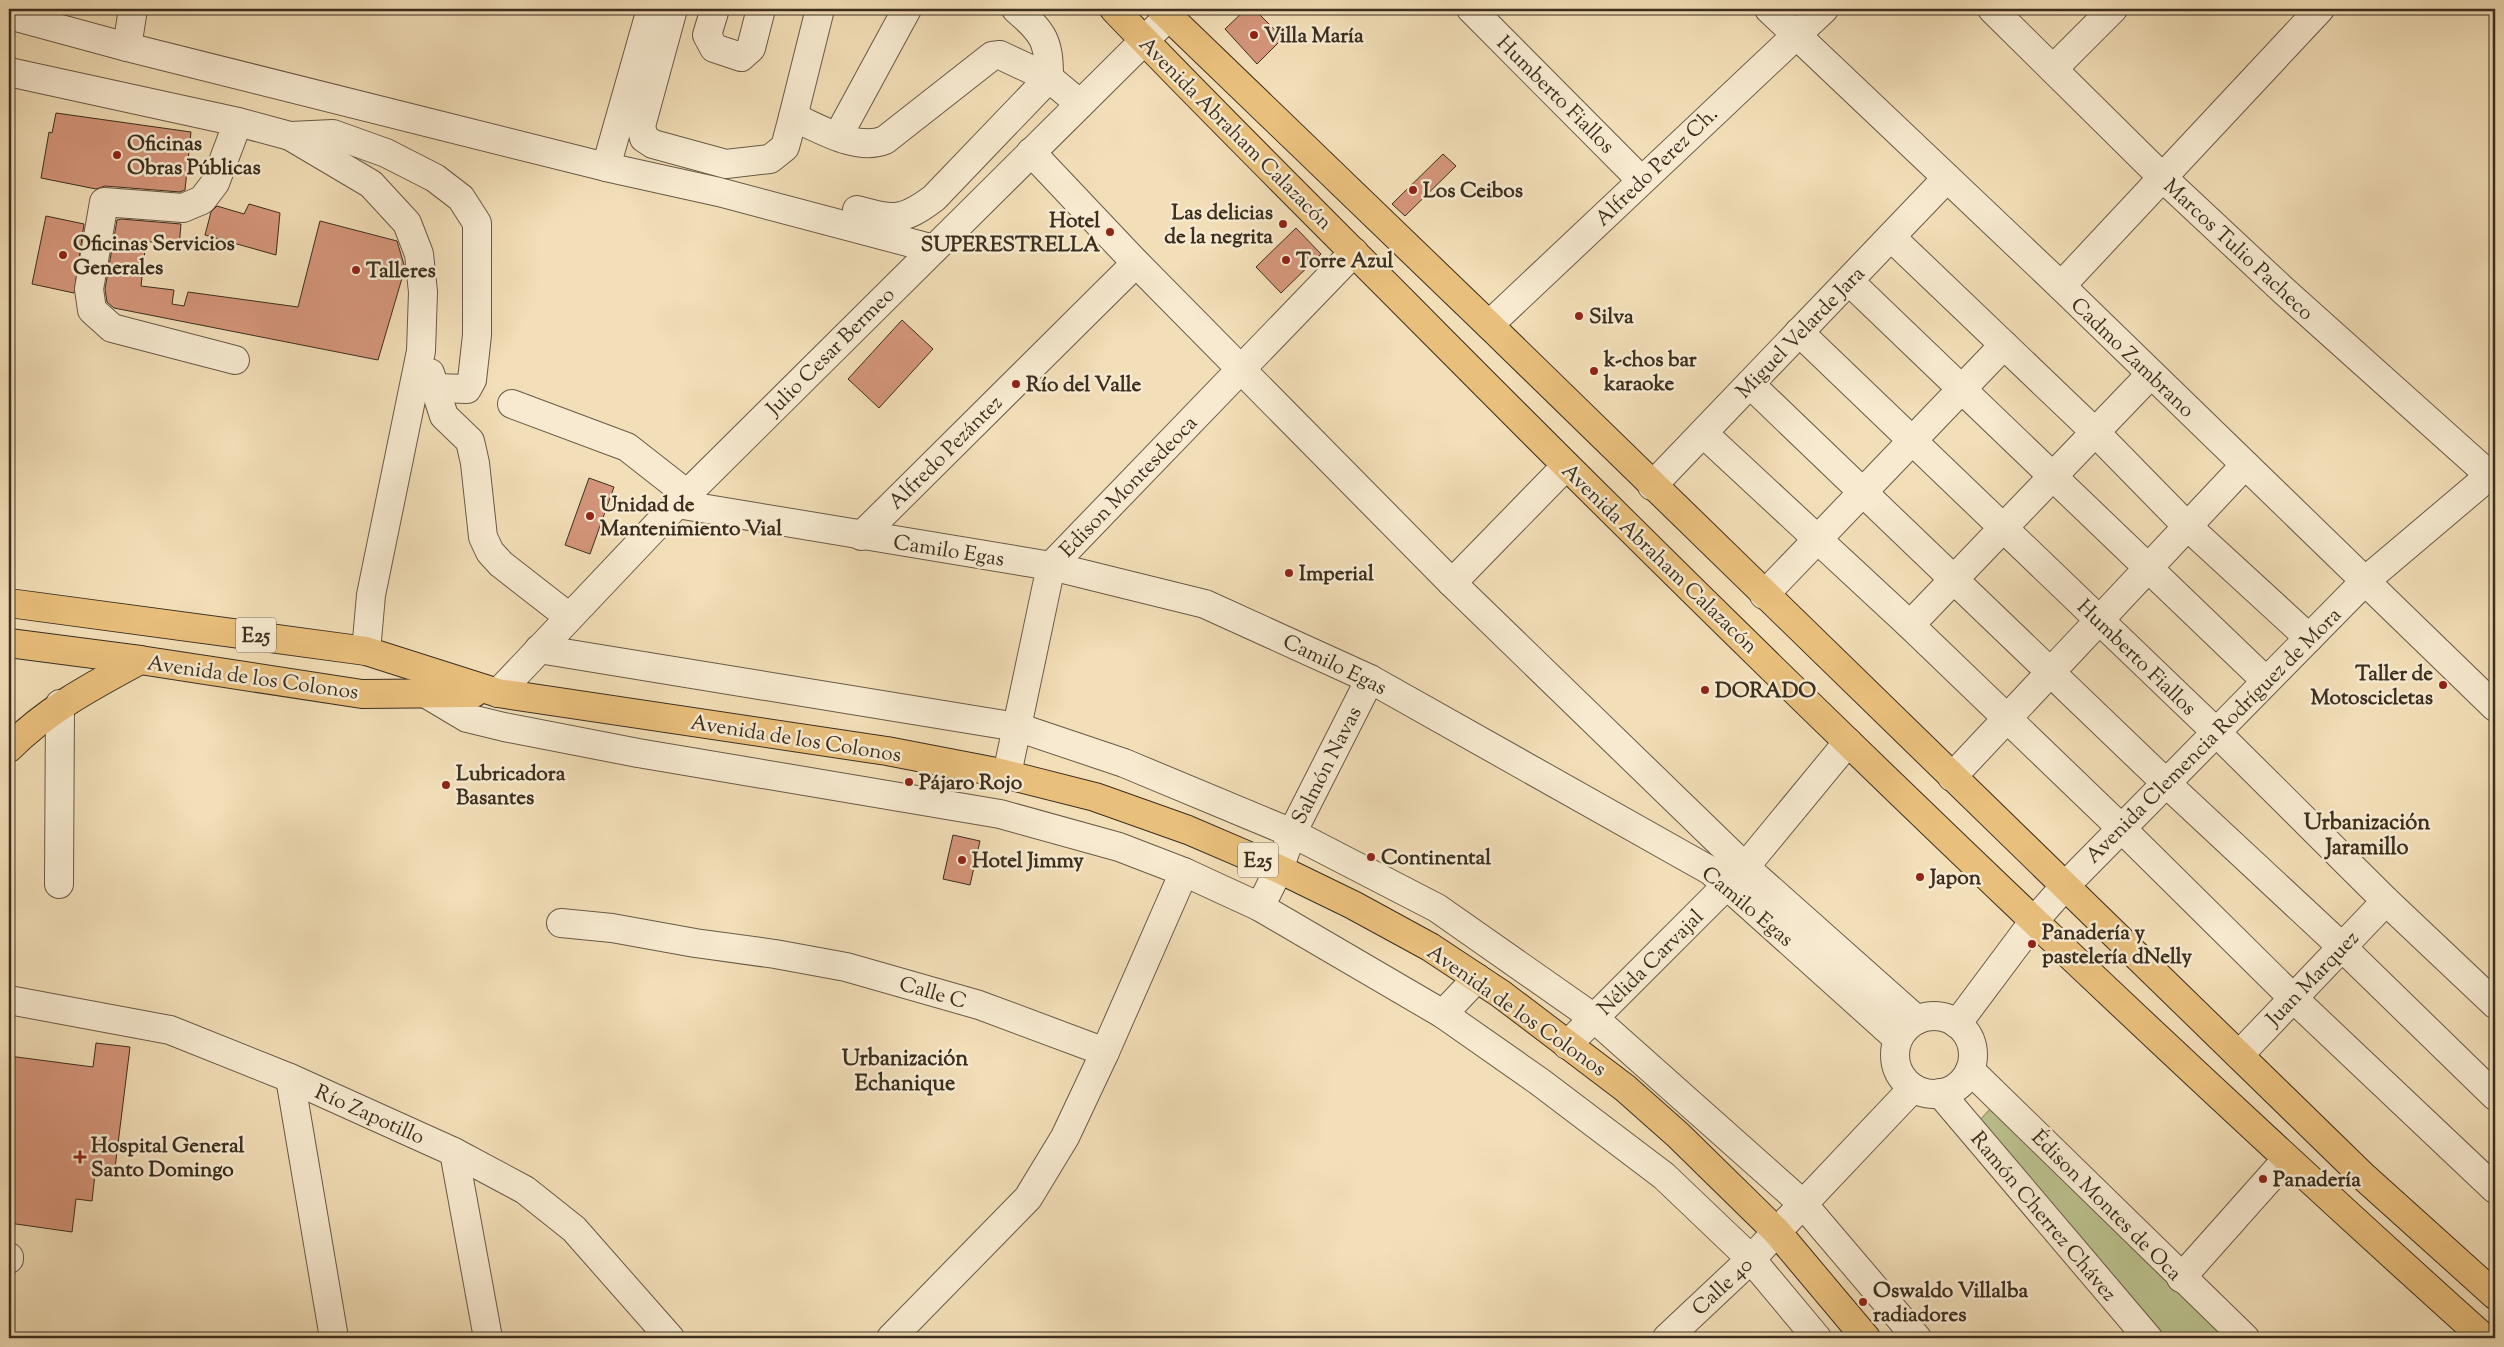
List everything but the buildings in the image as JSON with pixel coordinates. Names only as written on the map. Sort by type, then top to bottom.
[{"type":"main road","name":"Avenida Abraham Calazacón","points":[[1114,9],[1566,466],[1848,742],[2286,1160],[2484,1338]]},
{"type":"main road","name":"Avenida Abraham Calazacón","points":[[1165,13],[1489,325],[1652,486],[2364,1177],[2495,1295]]},
{"type":"main road","name":"Avenida de los Colonos","points":[[9,603],[366,651],[498,693]]},
{"type":"main road","name":"Avenida de los Colonos","points":[[9,644],[140,660],[362,694],[498,693],[886,751],[1007,774],[1114,804],[1188,830],[1279,869],[1370,914],[1430,947],[1477,978],[1625,1088],[1777,1232],[1866,1338]]},
{"type":"main road","points":[[9,748],[29,727],[60,704],[140,660]]},
{"type":"street","points":[[10,9],[9,15],[127,47],[606,167],[723,177],[890,219],[914,213],[934,198],[1049,78],[1049,53],[1044,38],[1034,25],[1016,9]]},
{"type":"street","points":[[127,47],[133,9]]},
{"type":"street","points":[[606,167],[651,9]]},
{"type":"street","points":[[673,9],[640,126],[644,138],[723,177],[934,249]]},
{"type":"street","points":[[715,9],[707,35],[714,48],[740,57],[750,48],[760,9]]},
{"type":"street","points":[[723,177],[770,159],[785,147],[820,9]]},
{"type":"street","points":[[838,136],[907,9]]},
{"type":"street","name":"Humberto Fiallos","points":[[1471,9],[1642,180]]},
{"type":"street","name":"Cadmo Zambrano","points":[[1769,9],[2061,286],[2495,707]]},
{"type":"street","name":"Alfredo Perez Ch.","points":[[1489,325],[1795,34],[1824,9]]},
{"type":"street","name":"Marcos Tulio Pacheco","points":[[1992,9],[2162,178],[2284,291],[2494,476]]},
{"type":"street","points":[[2053,69],[2113,9]]},
{"type":"street","points":[[2061,286],[2320,9]]},
{"type":"street","name":"Julio Cesar Bermeo","points":[[498,693],[682,499],[1144,41],[1165,13]]},
{"type":"street","points":[[793,117],[838,136],[866,145],[885,140],[992,56],[1000,55],[1049,78],[1080,104]]},
{"type":"street","points":[[9,72],[238,122],[290,136],[370,184],[407,223],[419,254],[423,292],[421,351],[371,595],[366,651]]},
{"type":"street","points":[[235,360],[112,328],[92,310],[89,289],[104,202],[182,208],[202,200],[215,183],[238,122]]},
{"type":"street","points":[[290,136],[333,134],[386,153],[436,178],[461,198],[477,223],[477,335],[472,380],[468,389],[435,388]]},
{"type":"street","name":"Camilo Egas","points":[[1031,152],[1240,370],[1452,583],[1736,876],[1898,1039]]},
{"type":"street","name":"Miguel Velarde Jara","points":[[1652,486],[1947,178]]},
{"type":"street","points":[[1891,237],[2095,432],[2187,526],[2309,638]]},
{"type":"street","name":"Edison Montesdeoca","points":[[1007,774],[1051,566],[1354,252]]},
{"type":"street","name":"Alfredo Pezántez","points":[[861,536],[1136,263]]},
{"type":"street","points":[[1849,281],[2266,681]]},
{"type":"street","name":"Humberto Fiallos","points":[[1799,332],[2216,732],[2386,901],[2495,1004]]},
{"type":"street","points":[[1764,595],[2004,345]]},
{"type":"street","points":[[421,351],[444,416],[470,441],[475,463],[482,537],[490,552],[501,564],[569,617]]},
{"type":"street","points":[[1910,625],[2151,374]]},
{"type":"street","points":[[1750,384],[2166,783],[2342,947],[2495,1096]]},
{"type":"street","points":[[512,404],[627,447],[682,499]]},
{"type":"street","points":[[1702,433],[1910,625],[2121,828],[2293,998],[2495,1189]]},
{"type":"street","points":[[1952,777],[2245,465]]},
{"type":"street","points":[[1452,583],[1566,466]]},
{"type":"street","name":"Avenida Clemencia Rodríguez de Mora","points":[[1957,1024],[2034,921],[2064,886],[2365,581],[2494,476]]},
{"type":"street","name":"Camilo Egas","points":[[682,499],[861,536],[1051,566],[1205,604],[1370,679],[1711,871],[1736,876],[1917,1020]]},
{"type":"street","points":[[539,649],[1017,727],[1124,763],[1292,834],[1437,908],[1594,1018],[1803,1204],[1917,1338]]},
{"type":"street","name":"Salmón Navas","points":[[1260,907],[1279,869],[1292,834],[1370,679]]},
{"type":"street","points":[[425,693],[467,718],[504,727],[638,753],[1000,814],[1119,847],[1184,872],[1260,907],[1443,1014],[1540,1082],[1664,1176],[1752,1259],[1817,1338]]},
{"type":"street","points":[[59,884],[60,704]]},
{"type":"street","name":"Nélida Carvajal","points":[[1567,1045],[1736,876],[1848,742]]},
{"type":"street","points":[[891,1338],[1028,1198],[1065,1137],[1105,1052],[1184,872]]},
{"type":"street","name":"Juan Marquez","points":[[2239,1055],[2386,901]]},
{"type":"street","name":"Calle C","points":[[561,923],[612,928],[695,944],[775,954],[846,967],[979,1006],[1105,1052]]},
{"type":"street","points":[[1443,1014],[1477,978]]},
{"type":"street","name":"Río Zapotillo","points":[[9,1000],[170,1030],[290,1078],[454,1152],[526,1190],[574,1230],[670,1338]]},
{"type":"street","points":[[1938,1016],[1957,1024],[1966,1034],[1972,1045],[1973,1058],[1970,1070],[1958,1086],[1949,1092],[1925,1094],[1904,1081],[1895,1061],[1895,1050],[1898,1039],[1906,1028],[1917,1020],[1938,1016]]},
{"type":"street","name":"Édison Montes de Oca","points":[[1970,1070],[2181,1278],[2245,1338]]},
{"type":"street","points":[[290,1078],[334,1338]]},
{"type":"street","points":[[1777,1232],[1913,1088]]},
{"type":"street","name":"Ramón Cherrez Chávez","points":[[1940,1093],[2148,1338]]},
{"type":"street","points":[[454,1152],[488,1338]]},
{"type":"street","points":[[2181,1278],[2286,1160]]},
{"type":"street","name":"Calle 40","points":[[1666,1338],[1752,1259],[1777,1232]]},
{"type":"green space","points":[[1991,1108],[2228,1338],[2165,1338],[1978,1122]]},
{"type":"place","name":"Villa María","points":[[1254,35]]},
{"type":"place","name":"Oficinas Obras Públicas","points":[[117,155]]},
{"type":"place","name":"Los Ceibos","points":[[1413,190]]},
{"type":"place","name":"Las delicias de la negrita","points":[[1283,224]]},
{"type":"place","name":"Hotel SUPERESTRELLA","points":[[1110,232]]},
{"type":"place","name":"Oficinas Servicios Generales","points":[[63,255]]},
{"type":"place","name":"Torre Azul","points":[[1286,260]]},
{"type":"place","name":"Talleres","points":[[356,270]]},
{"type":"place","name":"Silva","points":[[1579,316]]},
{"type":"place","name":"k-chos bar karaoke","points":[[1594,371]]},
{"type":"place","name":"Río del Valle","points":[[1016,384]]},
{"type":"place","name":"Unidad de Mantenimiento Vial","points":[[590,516]]},
{"type":"place","name":"Imperial","points":[[1289,573]]},
{"type":"place","name":"Taller de Motoscicletas","points":[[2443,685]]},
{"type":"place","name":"DORADO","points":[[1705,690]]},
{"type":"place","name":"Pájaro Rojo","points":[[909,782]]},
{"type":"place","name":"Lubricadora Basantes","points":[[446,785]]},
{"type":"place","name":"Continental","points":[[1371,857]]},
{"type":"place","name":"Hotel Jimmy","points":[[962,860]]},
{"type":"place","name":"Japon","points":[[1920,877]]},
{"type":"place","name":"Panadería y pastelería dNelly","points":[[2032,944]]},
{"type":"place","name":"Hospital General Santo Domingo","points":[[80,1157]]},
{"type":"place","name":"Panadería","points":[[2263,1179]]},
{"type":"place","name":"Oswaldo Villalba radiadores","points":[[1863,1302]]},
{"type":"district","name":"Urbanización Jaramillo","points":[[2367,834]]},
{"type":"district","name":"Urbanización Echanique","points":[[905,1070]]}]
